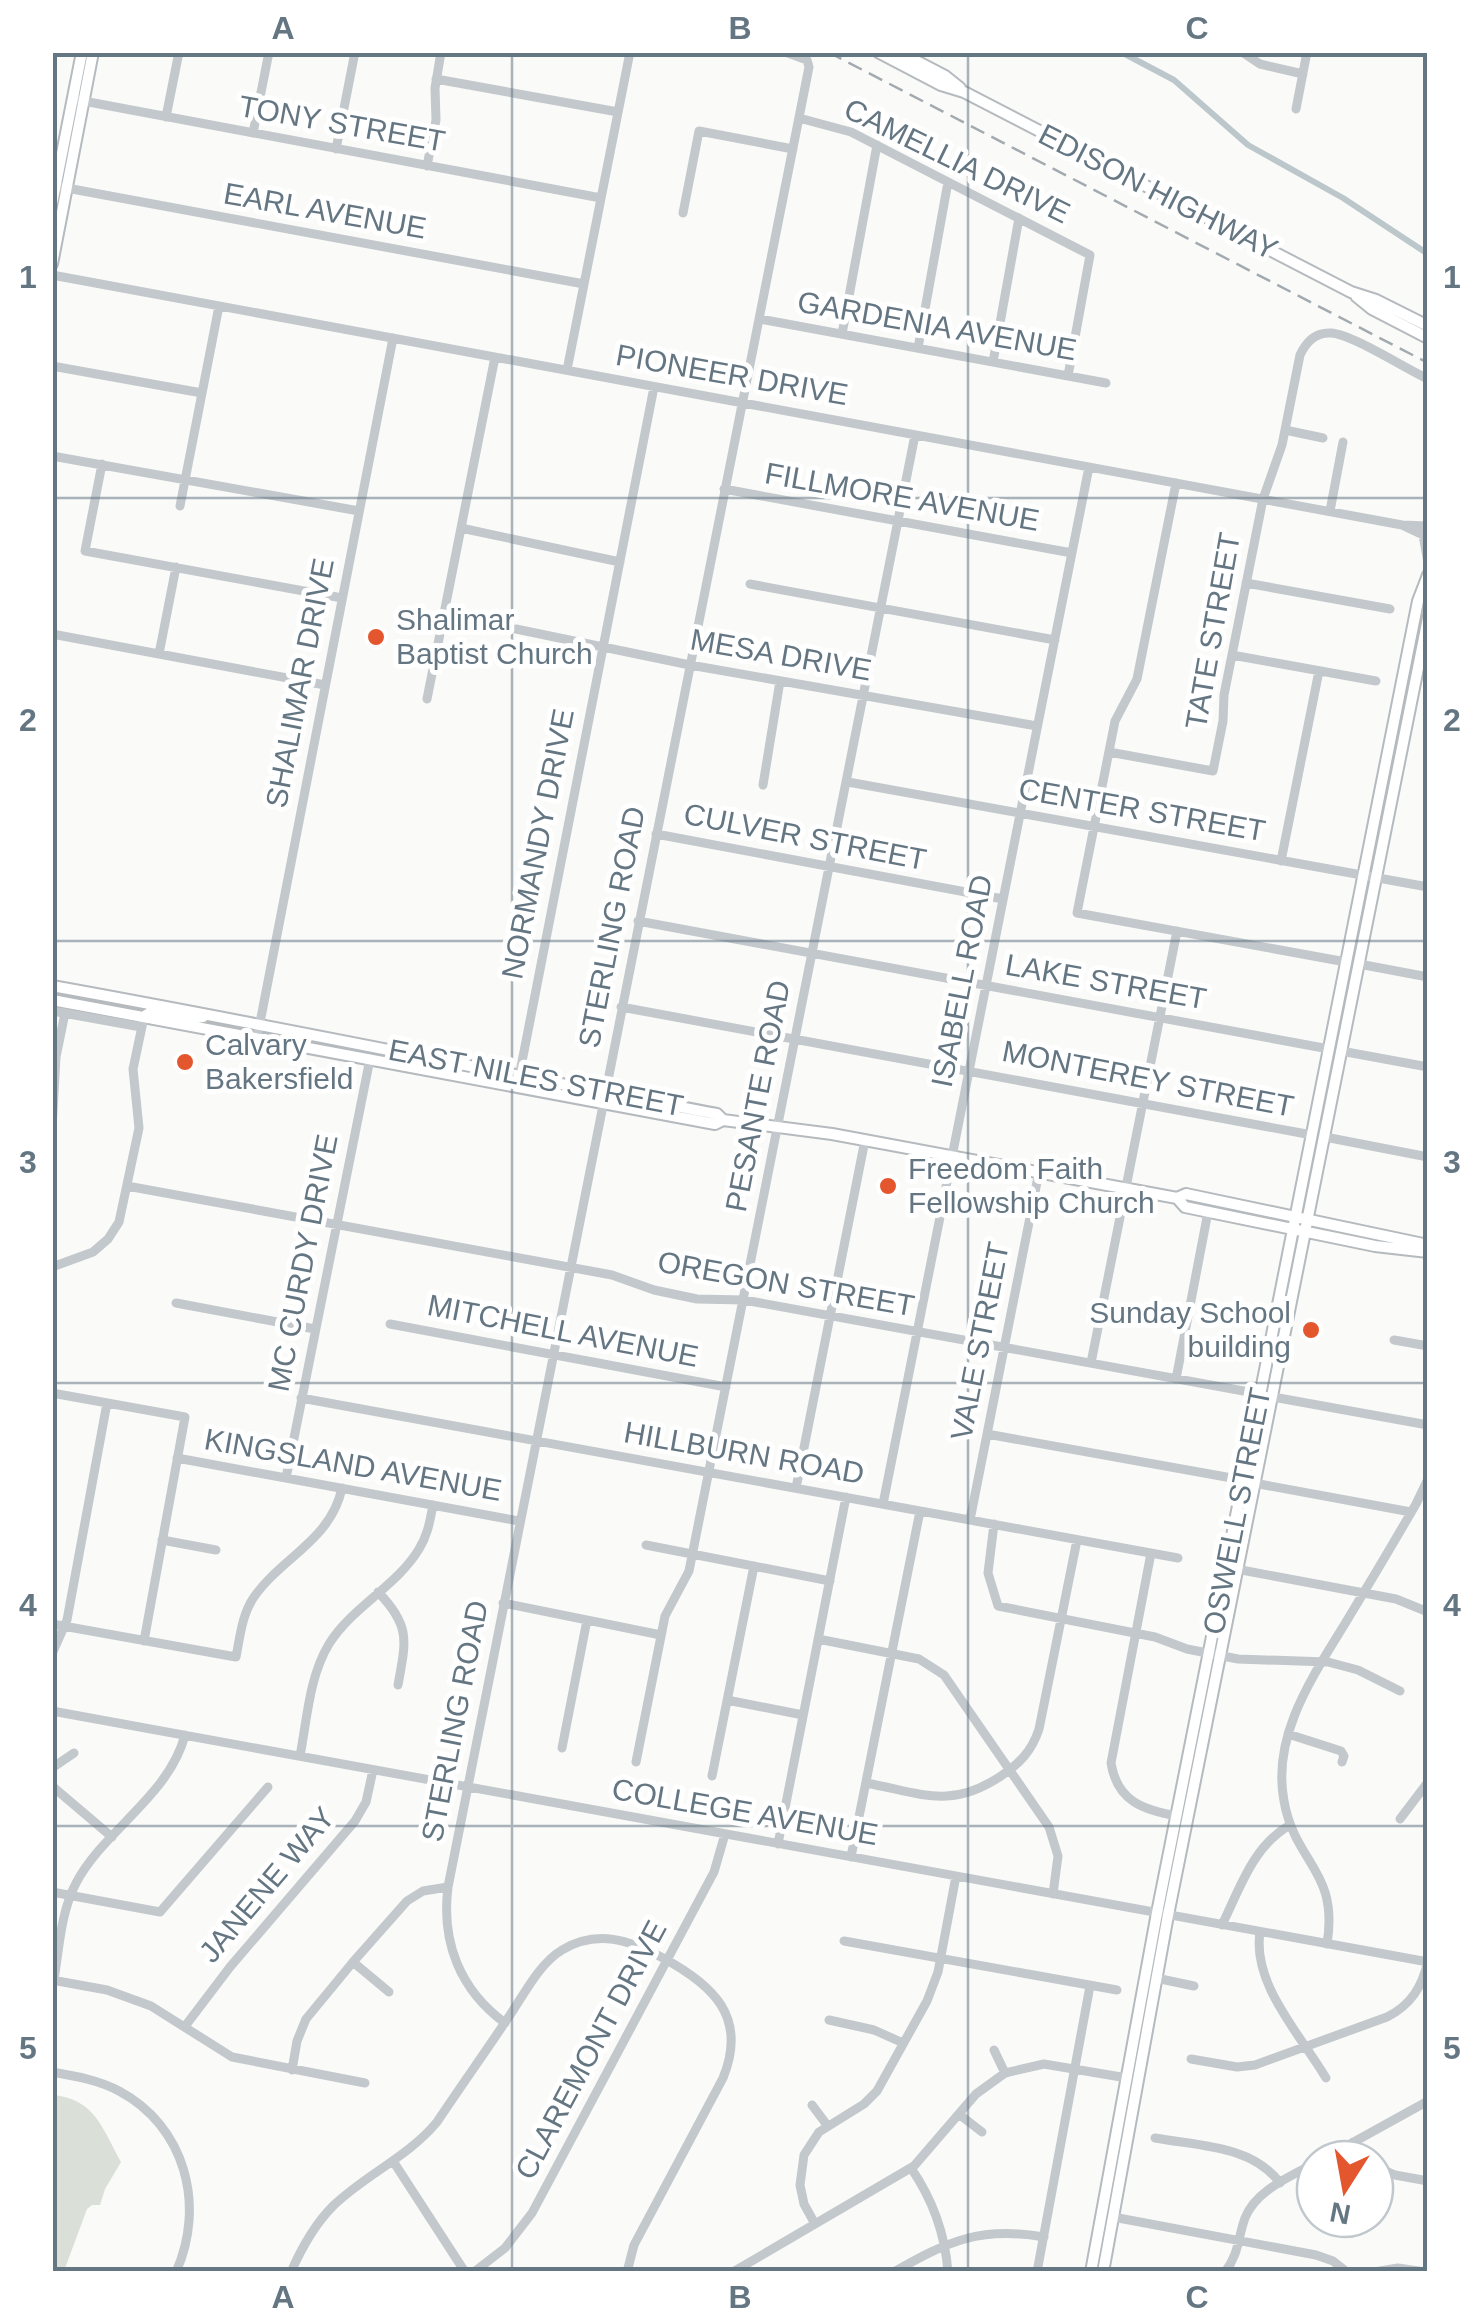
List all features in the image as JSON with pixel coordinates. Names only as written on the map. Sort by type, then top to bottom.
[{"type":"main road","points":[[52,264],[69,188],[82,52]]},
{"type":"main road","points":[[52,204],[57,156],[94,52]]},
{"type":"main road","name":"EDISON HIGHWAY","points":[[878,52],[941,85],[964,92],[1351,292],[1428,326]]},
{"type":"main road","name":"EDISON HIGHWAY","points":[[898,52],[945,76],[964,92]]},
{"type":"main road","name":"EDISON HIGHWAY","points":[[1351,292],[1372,309],[1428,338]]},
{"type":"main road","name":"OSWELL STREET","points":[[1103,2272],[1156,1978],[1176,1816],[1236,1569],[1249,1482],[1258,1461],[1312,1135],[1359,964],[1369,876],[1418,600],[1428,575]]},
{"type":"main road","name":"OSWELL STREET","points":[[1091,2272],[1268,1390],[1275,1350],[1274,1329],[1324,1137],[1346,962],[1428,618]]},
{"type":"main road","name":"EAST NILES STREET","points":[[56,988],[372,1044],[604,1098]]},
{"type":"main road","name":"EAST NILES STREET","points":[[52,1000],[143,1022],[717,1114],[723,1120],[865,1140],[1176,1198],[1186,1194],[1300,1224]]},
{"type":"main road","points":[[143,1022],[151,1012],[190,1018],[214,1016]]},
{"type":"main road","points":[[370,1059],[374,1055],[418,1062],[431,1060]]},
{"type":"main road","points":[[463,1076],[504,1080],[519,1077]]},
{"type":"main road","name":"EAST NILES STREET","points":[[1176,1198],[1185,1207],[1208,1212],[1300,1224],[1428,1248]]},
{"type":"main road","points":[[1124,2147],[1131,2083],[1127,2078]]},
{"type":"main road","points":[[1112,2156],[1115,2176],[1108,2210],[1113,2217]]},
{"type":"street","points":[[166,117],[179,52]]},
{"type":"street","points":[[254,134],[269,52]]},
{"type":"street","points":[[336,149],[356,52]]},
{"type":"street","points":[[427,166],[442,52]]},
{"type":"street","points":[[567,370],[630,52]]},
{"type":"street","name":"STERLING ROAD","points":[[504,2023],[475,1995],[454,1959],[446,1918],[448,1888],[809,67],[807,60],[785,52]]},
{"type":"street","points":[[1242,52],[1260,64],[1303,74]]},
{"type":"street","points":[[1296,108],[1307,52]]},
{"type":"street","points":[[436,78],[618,112]]},
{"type":"street","name":"TONY STREET","points":[[79,100],[601,198]]},
{"type":"street","name":"CAMELLIA DRIVE","points":[[799,118],[838,126],[1090,255],[1068,376]]},
{"type":"street","points":[[684,213],[700,131],[793,149]]},
{"type":"street","points":[[842,334],[877,145]]},
{"type":"street","points":[[918,348],[948,182]]},
{"type":"street","name":"EARL AVENUE","points":[[56,186],[584,284]]},
{"type":"street","points":[[993,362],[1019,218]]},
{"type":"street","name":"PIONEER DRIVE","points":[[52,275],[1402,525],[1428,526]]},
{"type":"street","points":[[180,506],[220,306]]},
{"type":"street","name":"GARDENIA AVENUE","points":[[760,319],[1106,383]]},
{"type":"street","points":[[1323,438],[1285,430],[1303,348],[1318,335],[1344,336],[1428,379]]},
{"type":"street","name":"SHALIMAR DRIVE","points":[[256,1038],[393,338]]},
{"type":"street","points":[[427,698],[495,357]]},
{"type":"street","points":[[52,366],[202,393]]},
{"type":"street","name":"NORMANDY DRIVE","points":[[519,1077],[654,386]]},
{"type":"street","name":"TATE STREET","points":[[1109,752],[1213,772],[1263,499],[1285,430]]},
{"type":"street","name":"PESANTE ROAD","points":[[636,1762],[668,1608],[686,1580],[693,1554],[915,435]]},
{"type":"street","points":[[1330,511],[1343,442]]},
{"type":"street","points":[[52,456],[359,512]]},
{"type":"street","points":[[102,464],[85,550],[342,598]]},
{"type":"street","name":"ISABELL ROAD","points":[[883,1504],[1089,467]]},
{"type":"street","points":[[1176,483],[1136,679],[1118,713],[1077,913],[1346,962]]},
{"type":"street","name":"FILLMORE AVENUE","points":[[724,489],[1072,553]]},
{"type":"street","points":[[1402,525],[1423,535],[1428,563]]},
{"type":"street","points":[[461,528],[620,562]]},
{"type":"street","points":[[158,654],[176,567]]},
{"type":"street","points":[[1246,583],[1390,609]]},
{"type":"street","points":[[750,584],[1055,640]]},
{"type":"street","name":"MESA DRIVE","points":[[516,629],[690,666],[1038,726]]},
{"type":"street","points":[[52,634],[325,684]]},
{"type":"street","points":[[1232,655],[1376,681]]},
{"type":"street","points":[[1281,861],[1319,671]]},
{"type":"street","points":[[762,785],[780,681]]},
{"type":"street","name":"CENTER STREET","points":[[848,782],[1428,888]]},
{"type":"street","name":"CULVER STREET","points":[[656,834],[1003,899]]},
{"type":"street","name":"LAKE STREET","points":[[638,920],[1428,1067]]},
{"type":"street","points":[[1091,1363],[1177,931]]},
{"type":"street","points":[[1359,964],[1428,977]]},
{"type":"street","name":"MONTEREY STREET","points":[[621,1007],[1312,1135]]},
{"type":"street","points":[[52,1011],[143,1022],[132,1079],[139,1128],[122,1212],[108,1239],[86,1256],[52,1266]]},
{"type":"street","points":[[52,1129],[56,1057],[65,1013]]},
{"type":"street","name":"MC CURDY DRIVE","points":[[286,1478],[370,1059]]},
{"type":"street","name":"MONTEREY STREET","points":[[1324,1137],[1428,1156]]},
{"type":"street","points":[[796,1488],[865,1140]]},
{"type":"street","name":"VALE STREET","points":[[970,1520],[1039,1172]]},
{"type":"street","name":"OREGON STREET","points":[[127,1186],[570,1268],[696,1299],[744,1300],[1428,1426]]},
{"type":"street","points":[[1176,1379],[1208,1212]]},
{"type":"street","points":[[176,1302],[315,1329]]},
{"type":"street","name":"MITCHELL AVENUE","points":[[390,1324],[726,1387]]},
{"type":"street","points":[[1394,1340],[1428,1346]]},
{"type":"street","points":[[52,1393],[185,1417],[144,1641]]},
{"type":"street","name":"HILLBURN ROAD","points":[[301,1398],[1178,1558]]},
{"type":"street","points":[[52,1654],[65,1627],[107,1403]]},
{"type":"street","points":[[987,1434],[1411,1512]]},
{"type":"street","name":"KINGSLAND AVENUE","points":[[177,1458],[520,1521]]},
{"type":"street","points":[[1327,1944],[1331,1914],[1326,1890],[1290,1825],[1282,1775],[1288,1734],[1323,1662],[1428,1480]]},
{"type":"street","points":[[52,1624],[236,1657],[244,1615],[253,1598],[326,1527],[336,1511],[342,1488]]},
{"type":"street","points":[[778,1844],[846,1498]]},
{"type":"street","points":[[300,1756],[314,1681],[323,1656],[343,1626],[420,1548],[432,1505]]},
{"type":"street","points":[[852,1857],[920,1511]]},
{"type":"street","points":[[994,1524],[988,1574],[998,1606],[1135,1634],[1214,1655],[1250,1661],[1323,1662],[1358,1670],[1400,1691]]},
{"type":"street","points":[[162,1540],[216,1550]]},
{"type":"street","points":[[866,1783],[950,1798],[981,1789],[1026,1755],[1039,1729],[1077,1540]]},
{"type":"street","points":[[646,1544],[830,1581]]},
{"type":"street","points":[[1151,1553],[1111,1754],[1112,1771],[1119,1788],[1133,1802],[1149,1811],[1176,1816]]},
{"type":"street","points":[[712,1776],[754,1566]]},
{"type":"street","points":[[1236,1569],[1396,1599],[1428,1612]]},
{"type":"street","points":[[378,1592],[400,1617],[405,1633],[398,1685]]},
{"type":"street","points":[[503,1604],[661,1635]]},
{"type":"street","points":[[562,1748],[588,1620]]},
{"type":"street","points":[[818,1639],[918,1660],[944,1675],[1054,1837],[1058,1856],[1053,1894]]},
{"type":"street","points":[[727,1700],[803,1715]]},
{"type":"street","name":"COLLEGE AVENUE","points":[[52,1711],[1427,1962]]},
{"type":"street","points":[[1288,1734],[1317,1744]]},
{"type":"street","points":[[185,1735],[172,1766],[83,1870],[70,1896],[53,1980],[126,1995],[186,2026],[232,2057],[366,2083]]},
{"type":"street","points":[[52,1768],[74,1753]]},
{"type":"street","name":"JANENE WAY","points":[[186,2026],[230,1966],[355,1821],[366,1802],[373,1770]]},
{"type":"street","points":[[1400,1819],[1428,1782]]},
{"type":"street","points":[[52,1786],[112,1837]]},
{"type":"street","points":[[52,1892],[160,1912],[268,1787]]},
{"type":"street","points":[[1222,1925],[1258,1852],[1290,1825]]},
{"type":"street","name":"CLAREMONT DRIVE","points":[[474,2272],[505,2248],[532,2213],[718,1864],[725,1834]]},
{"type":"street","points":[[815,2224],[802,2196],[800,2176],[808,2147],[827,2125],[871,2098],[903,2044],[932,1988],[956,1876]]},
{"type":"street","points":[[292,2070],[306,2019],[406,1900],[423,1891],[448,1888]]},
{"type":"street","points":[[1260,1932],[1258,1954],[1265,1980],[1326,2078]]},
{"type":"street","points":[[291,2272],[324,2216],[346,2195],[418,2143],[437,2122],[548,1961],[576,1943],[598,1938],[618,1939],[694,1975],[716,1996],[730,2026],[731,2052],[723,2078],[634,2245],[626,2272]]},
{"type":"street","points":[[844,1941],[1117,1990]]},
{"type":"street","points":[[353,1962],[389,1992]]},
{"type":"street","points":[[1191,2059],[1246,2067],[1395,2013],[1417,1992],[1427,1962]]},
{"type":"street","points":[[1156,1978],[1194,1986]]},
{"type":"street","points":[[1037,2272],[1090,1986]]},
{"type":"street","points":[[829,2020],[874,2030],[903,2044]]},
{"type":"street","points":[[994,2050],[1005,2073]]},
{"type":"street","points":[[733,2272],[911,2168],[984,2086],[1005,2073],[1033,2065],[1127,2078]]},
{"type":"street","points":[[52,2072],[94,2080],[120,2092],[150,2114],[167,2134],[185,2172],[191,2202],[186,2244],[176,2272]]},
{"type":"street","points":[[1358,2139],[1428,2101]]},
{"type":"street","points":[[812,2105],[827,2125]]},
{"type":"street","points":[[960,2115],[982,2132]]},
{"type":"street","points":[[1154,2138],[1242,2154],[1267,2168],[1280,2183]]},
{"type":"street","points":[[394,2161],[465,2272]]},
{"type":"street","points":[[911,2168],[935,2211],[948,2272]]},
{"type":"street","points":[[1226,2272],[1251,2207],[1295,2174]]},
{"type":"street","points":[[1395,2175],[1428,2181]]},
{"type":"street","points":[[1113,2217],[1324,2256],[1347,2272]]},
{"type":"street","points":[[894,2272],[945,2244],[992,2232],[1044,2236]]},
{"type":"street","points":[[1374,2272],[1398,2268],[1425,2272]]},
{"type":"shaded area","points":[[53,2095],[79,2102],[88,2109],[121,2162],[100,2205],[87,2209],[64,2271],[53,2271]]},
{"type":"waterway","points":[[1121,52],[1174,80],[1248,145],[1343,198],[1428,254]]},
{"type":"railway","points":[[828,52],[1428,363]]},
{"type":"place","name":"Shalimar Baptist Church","points":[[376,637]]},
{"type":"place","name":"Calvary Bakersfield","points":[[185,1062]]},
{"type":"place","name":"Freedom Faith Fellowship Church","points":[[888,1186]]},
{"type":"place","name":"Sunday School building","points":[[1311,1330]]}]
